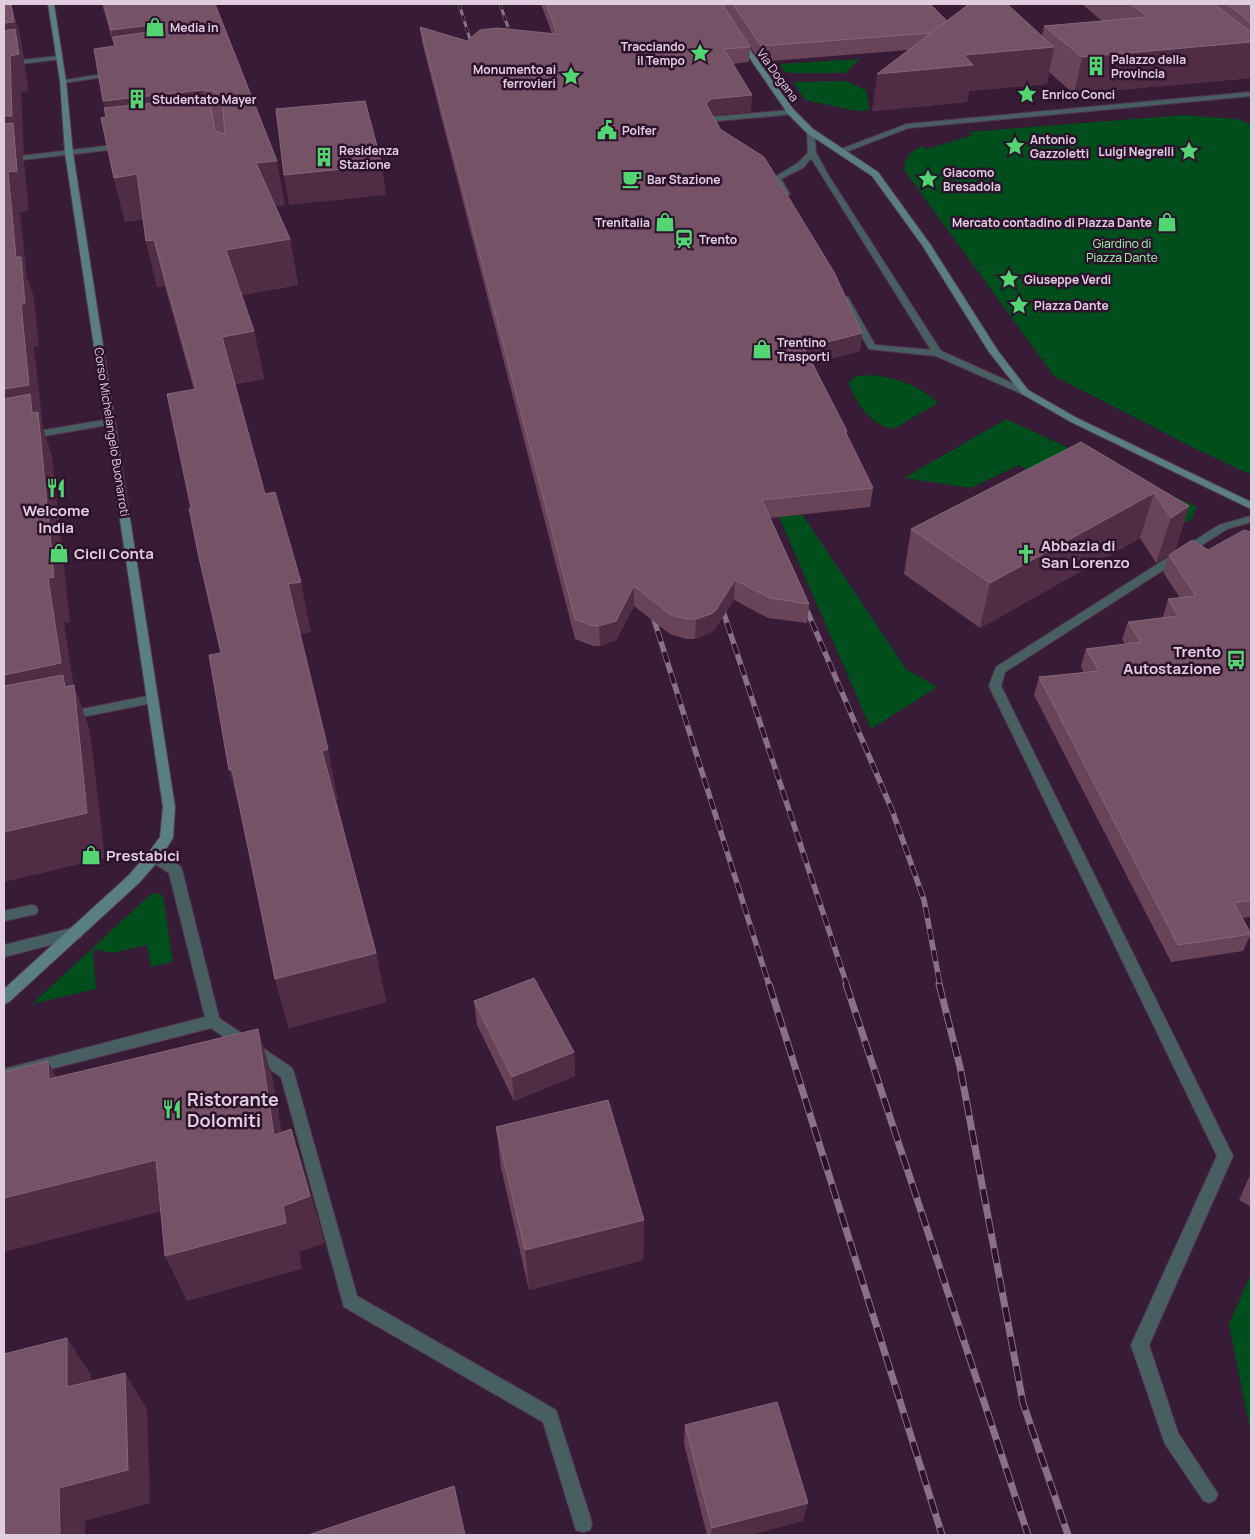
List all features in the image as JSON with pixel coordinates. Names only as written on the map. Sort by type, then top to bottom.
[{"type":"street","name":"Corso Michelangelo Buonarroti","points":[[4,998],[134,879],[154,856],[166,838],[169,807],[69,153],[63,81],[51,4]]},
{"type":"street","name":"Via Dogana","points":[[736,34],[791,112],[810,131]]},
{"type":"street","points":[[4,64],[59,58]]},
{"type":"street","points":[[63,81],[124,73]]},
{"type":"street","points":[[840,150],[907,126],[1251,94]]},
{"type":"street","points":[[723,142],[710,119],[791,112]]},
{"type":"street","points":[[810,131],[875,174],[926,244],[994,352],[1025,392]]},
{"type":"street","points":[[810,131],[812,153],[826,178],[938,353]]},
{"type":"street","points":[[4,160],[133,145]]},
{"type":"street","points":[[792,204],[774,176],[801,164],[812,153]]},
{"type":"street","points":[[842,294],[872,347],[938,353],[1025,392],[1074,420],[1251,506]]},
{"type":"street","points":[[4,440],[110,422]]},
{"type":"street","points":[[1209,1494],[1171,1438],[1140,1345],[1225,1156],[995,686],[1000,670],[1038,644],[1223,527],[1251,519]]},
{"type":"street","points":[[56,718],[154,699]]},
{"type":"street","points":[[154,856],[175,870],[213,1021],[286,1073],[350,1301],[550,1416],[583,1522]]},
{"type":"street","points":[[4,916],[31,910]]},
{"type":"street","name":"Corso Michelangelo Buonarroti","points":[[4,950],[76,933]]},
{"type":"street","points":[[4,1074],[213,1021]]},
{"type":"green space","points":[[860,59],[845,73],[792,73],[784,71],[780,64]]},
{"type":"green space","points":[[846,81],[866,90],[870,110],[857,111],[805,100],[793,82]]},
{"type":"green space","name":"Giardino di Piazza Dante","points":[[1184,115],[1237,119],[1251,124],[1251,475],[1054,376],[904,170],[907,158],[918,148],[922,146],[927,149],[973,135],[968,132]]},
{"type":"green space","points":[[871,375],[907,383],[923,391],[938,403],[893,429],[877,423],[860,406],[848,383],[856,376]]},
{"type":"green space","points":[[1006,419],[1197,507],[1191,520],[1167,529],[1061,491],[1019,465],[971,488],[904,478]]},
{"type":"green space","points":[[802,514],[906,669],[937,687],[871,729],[779,517]]},
{"type":"green space","points":[[152,893],[163,895],[173,962],[151,967],[147,945],[113,953],[93,949],[96,989],[32,1004]]},
{"type":"green space","points":[[1251,1273],[1251,1434],[1229,1325]]},
{"type":"building","points":[[4,4],[11,4],[14,22],[4,23]]},
{"type":"building","points":[[104,4],[215,4],[277,161],[256,163],[290,239],[226,250],[254,331],[222,337],[265,494],[275,492],[301,582],[288,584],[328,749],[322,751],[376,953],[275,979],[232,770],[229,770],[209,655],[221,653],[198,553],[189,508],[191,508],[167,394],[196,389],[154,240],[146,241],[137,174],[114,178],[101,118],[106,117],[104,108],[203,98],[210,103],[215,131],[225,134],[222,100],[213,91],[203,90],[103,101],[94,49],[115,46],[113,37],[162,30],[163,27],[159,24],[111,30]]},
{"type":"building","points":[[546,4],[722,4],[750,47],[724,49],[752,95],[711,99],[706,104],[720,129],[764,157],[834,272],[862,333],[804,348],[847,431],[845,431],[873,488],[762,500],[809,604],[770,598],[735,580],[716,610],[711,614],[696,619],[687,619],[671,615],[634,586],[616,621],[592,626],[575,619],[420,27],[467,41],[480,30],[497,28],[557,34]]},
{"type":"building","points":[[733,4],[930,4],[947,21],[931,33],[761,46]]},
{"type":"building","points":[[969,4],[1007,4],[1054,47],[964,55],[973,65],[877,74]]},
{"type":"building","points":[[1131,4],[1214,4],[1251,32],[1251,42],[1082,57],[1044,26],[1148,17]]},
{"type":"building","points":[[1227,4],[1251,4],[1251,23]]},
{"type":"building","points":[[15,29],[19,54],[10,56],[12,116],[4,116],[4,31]]},
{"type":"building","points":[[365,101],[382,165],[284,175],[276,109]]},
{"type":"building","points":[[13,123],[17,171],[8,172],[16,257],[21,257],[25,304],[21,304],[29,385],[4,389],[4,124]]},
{"type":"building","points":[[30,394],[32,413],[38,412],[54,577],[48,578],[61,663],[4,675],[4,399]]},
{"type":"building","points":[[1081,442],[1189,506],[1171,518],[1154,493],[990,583],[911,529]]},
{"type":"building","points":[[1244,530],[1251,532],[1251,900],[1234,903],[1251,934],[1178,945],[1039,677],[1099,671],[1086,649],[1141,642],[1128,622],[1178,616],[1168,599],[1196,596],[1169,555],[1192,540],[1208,550]]},
{"type":"building","points":[[63,675],[65,687],[74,685],[87,813],[4,832],[4,686]]},
{"type":"building","points":[[534,978],[574,1052],[512,1077],[474,1001]]},
{"type":"building","points":[[258,1029],[274,1135],[291,1129],[310,1196],[283,1206],[286,1223],[165,1256],[156,1160],[4,1198],[4,1072],[48,1061],[49,1079]]},
{"type":"building","points":[[608,1100],[644,1220],[525,1250],[496,1127]]},
{"type":"building","points":[[67,1338],[67,1387],[125,1373],[128,1470],[59,1488],[60,1535],[4,1535],[4,1354]]},
{"type":"building","points":[[777,1402],[808,1503],[712,1528],[685,1425]]},
{"type":"building","points":[[454,1486],[465,1535],[308,1535]]},
{"type":"railway","points":[[459,4],[474,52]]},
{"type":"railway","points":[[500,4],[513,42]]},
{"type":"railway","points":[[803,601],[892,810],[924,900],[940,985]]},
{"type":"railway","points":[[720,602],[847,985]]},
{"type":"railway","points":[[651,610],[769,985]]},
{"type":"railway","points":[[769,984],[942,1535]]},
{"type":"railway","points":[[846,984],[1028,1535]]},
{"type":"railway","points":[[939,984],[960,1067],[1023,1403],[1068,1535]]},
{"type":"place","name":"Media in","points":[[155,27]]},
{"type":"place","name":"Tracciando il Tempo","points":[[700,53]]},
{"type":"place","name":"Palazzo della Provincia","points":[[1096,66]]},
{"type":"place","name":"Monumento ai ferrovieri","points":[[571,76]]},
{"type":"place","name":"Enrico Conci","points":[[1027,94]]},
{"type":"place","name":"Studentato Mayer","points":[[137,99]]},
{"type":"place","name":"Polfer","points":[[607,130]]},
{"type":"place","name":"Antonio Gazzoletti","points":[[1015,146]]},
{"type":"place","name":"Luigi Negrelli","points":[[1189,151]]},
{"type":"place","name":"Residenza Stazione","points":[[324,157]]},
{"type":"place","name":"Bar Stazione","points":[[632,179]]},
{"type":"place","name":"Giacomo Bresadola","points":[[928,179]]},
{"type":"place","name":"Trenitalia","points":[[665,222]]},
{"type":"place","name":"Mercato contadino di Piazza Dante","points":[[1167,222]]},
{"type":"place","name":"Trento","points":[[684,239]]},
{"type":"place","name":"Giuseppe Verdi","points":[[1009,279]]},
{"type":"place","name":"Piazza Dante","points":[[1019,305]]},
{"type":"place","name":"Trentino Trasporti","points":[[762,349]]},
{"type":"place","name":"Welcome India","points":[[56,488]]},
{"type":"place","name":"Cicli Conta","points":[[59,553]]},
{"type":"place","name":"Abbazia di San Lorenzo","points":[[1026,554]]},
{"type":"place","name":"Trento Autostazione","points":[[1236,660]]},
{"type":"place","name":"Prestabici","points":[[91,855]]},
{"type":"place","name":"Ristorante Dolomiti","points":[[172,1109]]}]
